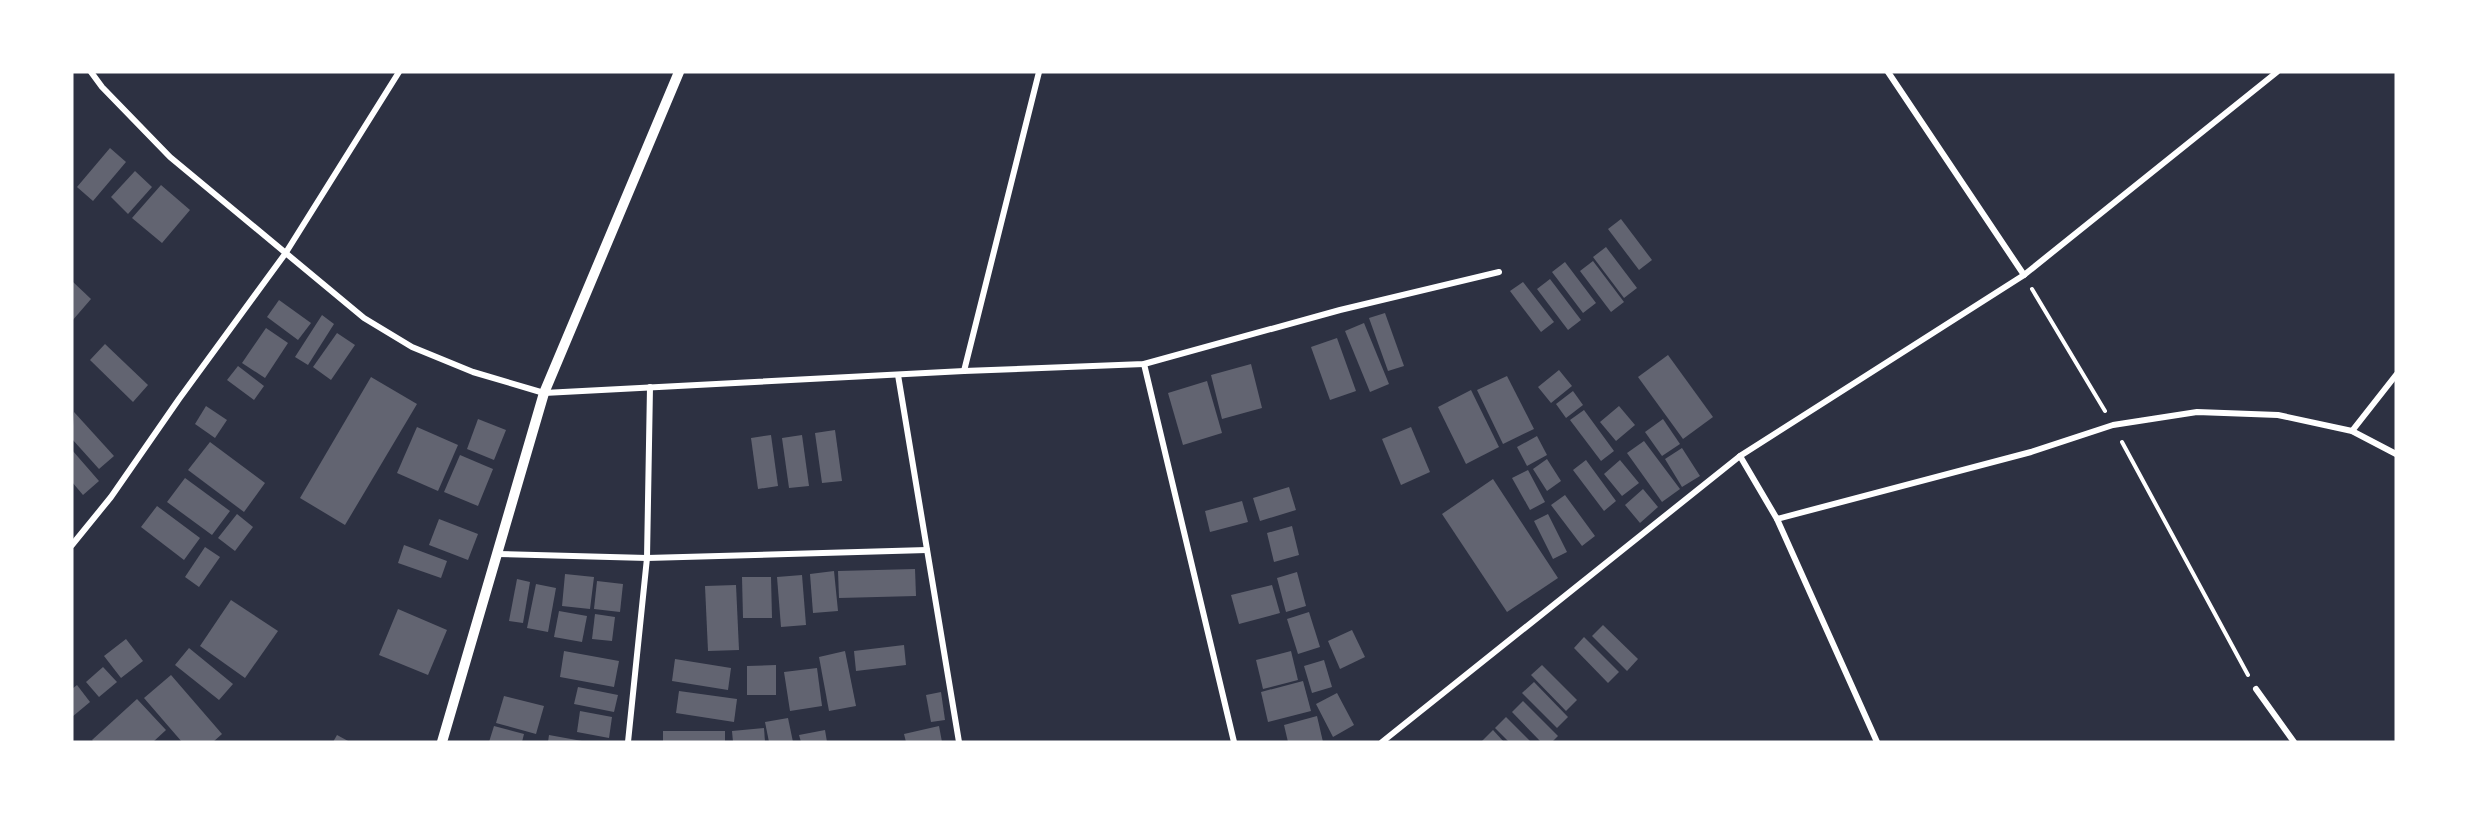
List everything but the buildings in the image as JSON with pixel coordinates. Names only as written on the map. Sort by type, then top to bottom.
[{"type":"street","points":[[91,72],[102,87],[170,157],[364,318],[412,347],[472,372],[544,393],[964,370],[1144,364],[1340,310],[1499,272]]},
{"type":"street","points":[[72,545],[111,497],[285,254],[399,72]]},
{"type":"street","points":[[442,742],[544,393],[679,72]]},
{"type":"street","points":[[964,370],[1039,72]]},
{"type":"street","points":[[1888,72],[2024,275]]},
{"type":"street","points":[[1382,742],[1740,456],[2024,275],[2277,72]]},
{"type":"street","points":[[1144,364],[1234,742]]},
{"type":"street","points":[[898,375],[959,742]]},
{"type":"street","points":[[2352,431],[2396,375]]},
{"type":"street","points":[[628,742],[647,558],[650,387]]},
{"type":"street","points":[[1778,519],[2031,452],[2113,425],[2197,412],[2278,415],[2352,431],[2396,454]]},
{"type":"street","points":[[1740,456],[1778,519],[1878,742]]},
{"type":"street","points":[[497,554],[647,558],[927,550]]},
{"type":"street","points":[[2256,689],[2294,742]]},
{"type":"path","points":[[2024,275],[2113,425],[2256,689]]}]
